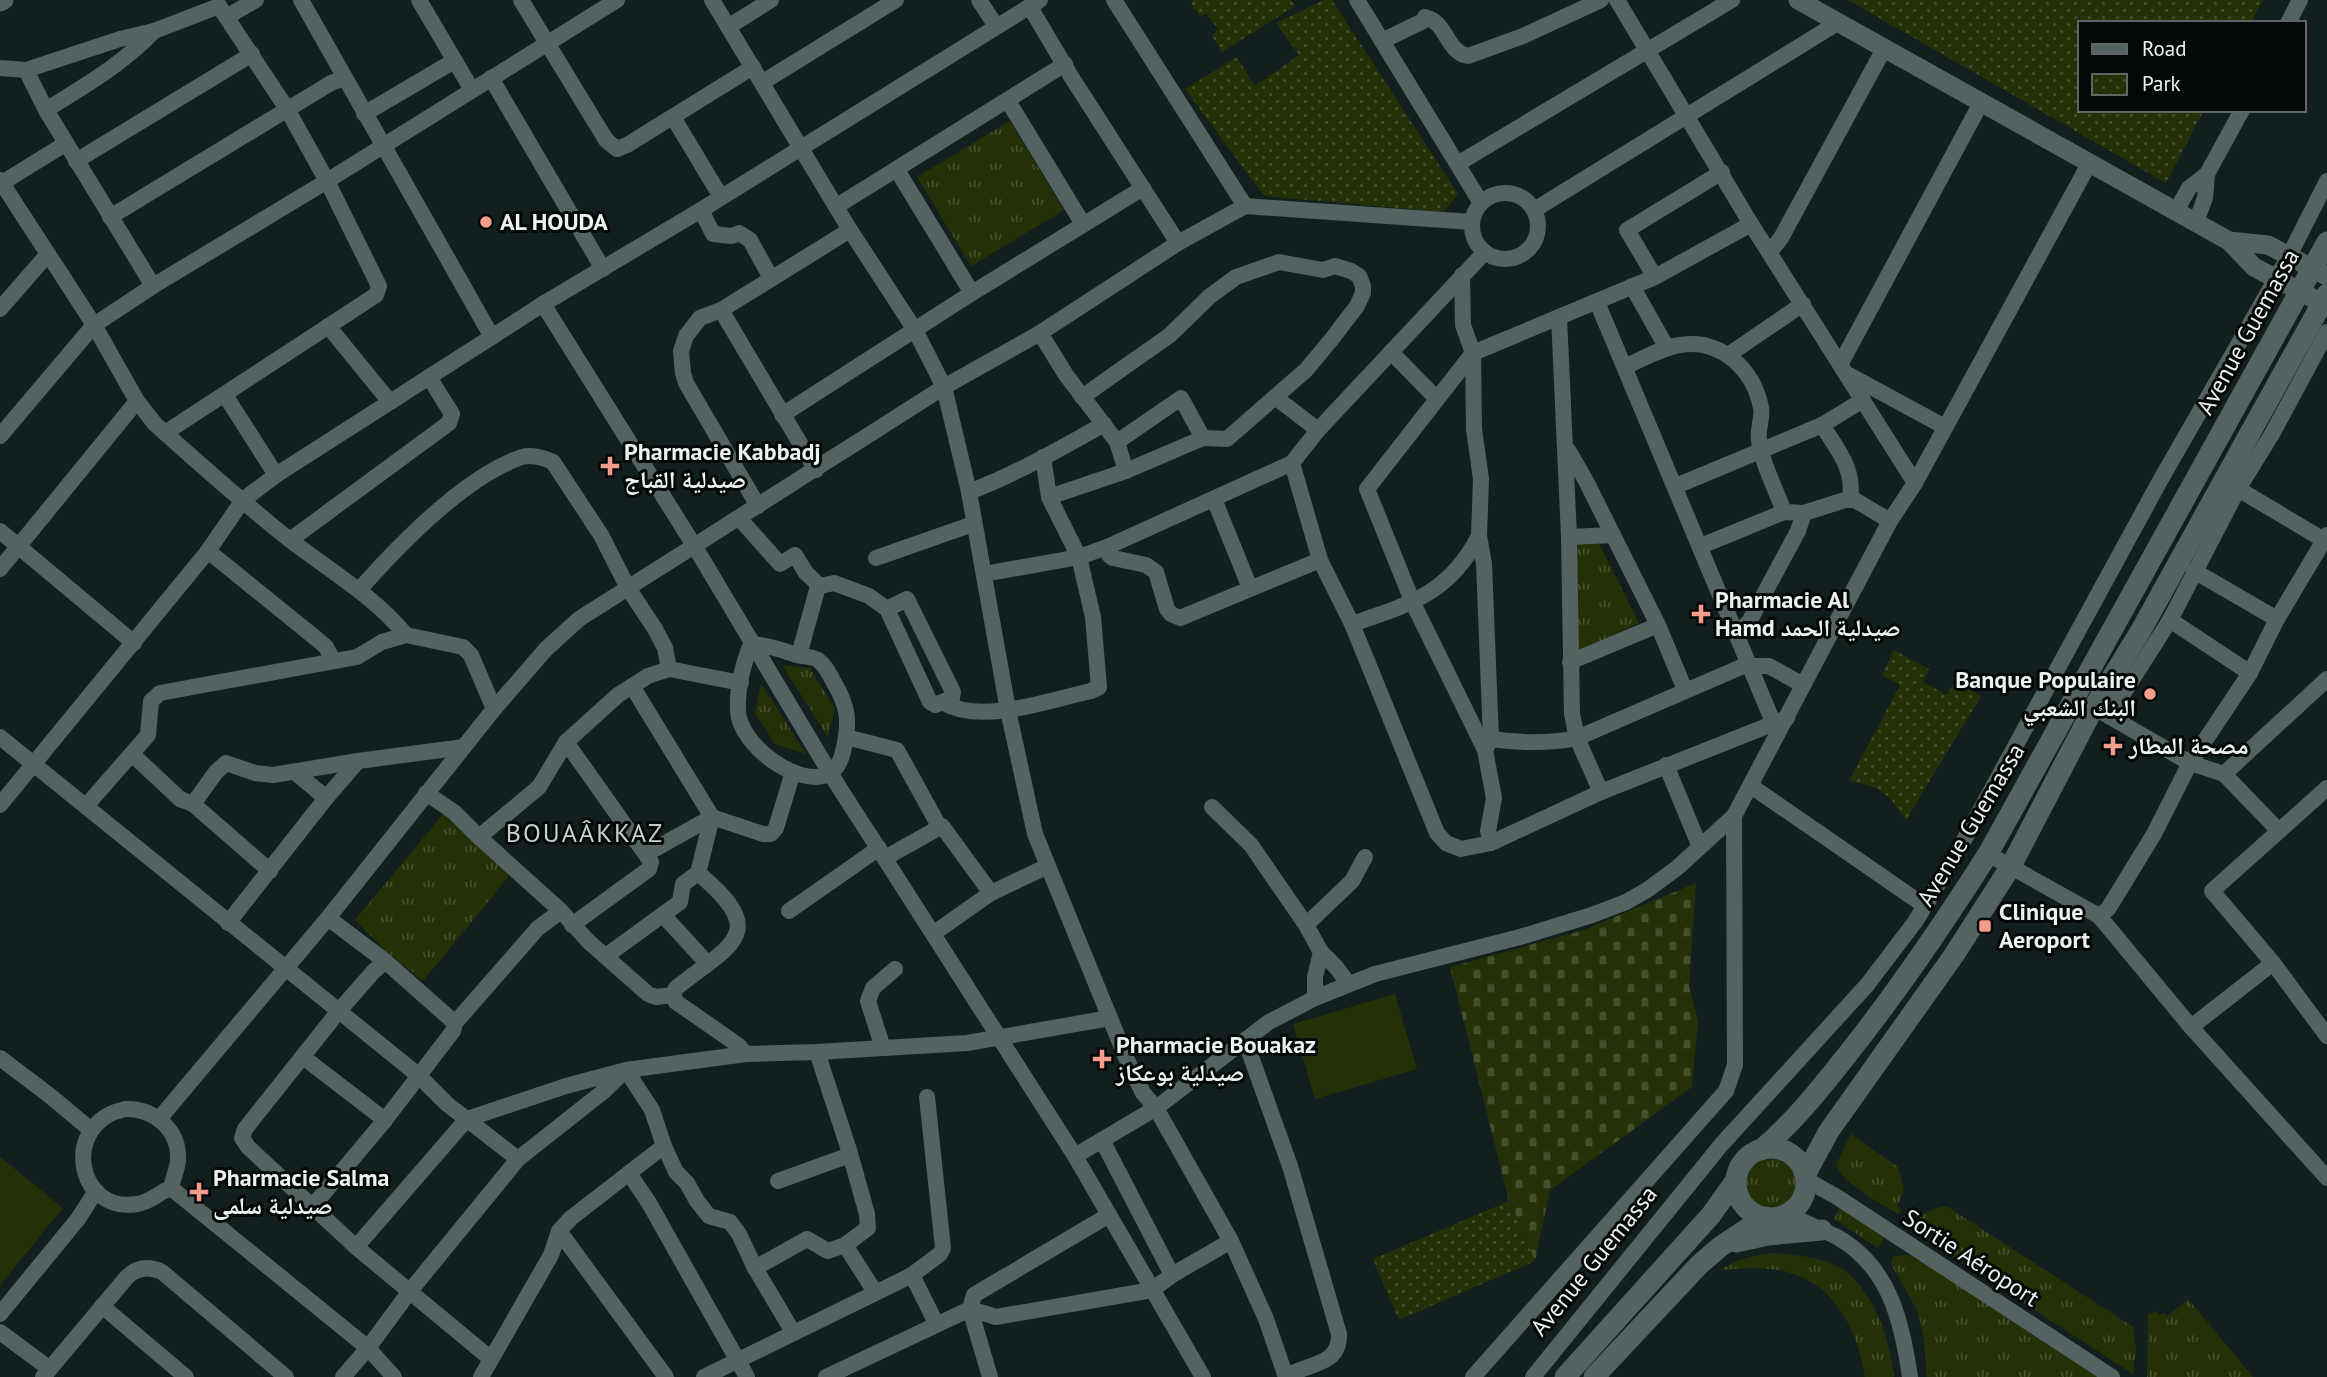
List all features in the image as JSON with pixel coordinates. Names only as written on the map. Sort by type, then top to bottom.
[{"type":"main road","name":"Avenue Guemassa","points":[[1761,1150],[1800,1113],[1865,1032],[1943,925],[1988,854],[2300,292],[2320,272],[2327,242]]},
{"type":"main road","name":"Avenue Guemassa","points":[[1805,1177],[1842,1111],[1954,955],[2011,866],[2102,711],[2148,618],[2325,301]]},
{"type":"main road","points":[[1565,1377],[1711,1215],[1736,1180],[1744,1161],[1761,1150],[1775,1149],[1788,1153],[1799,1162],[1805,1177],[1802,1197],[1787,1214],[1765,1217],[1721,1246],[1699,1265],[1594,1377]]},
{"type":"main road","points":[[1736,1180],[1742,1203],[1752,1212],[1765,1217]]},
{"type":"main road","points":[[1721,1246],[1768,1235],[1822,1230]]},
{"type":"street","points":[[228,16],[256,0]]},
{"type":"street","points":[[301,0],[492,337]]},
{"type":"street","points":[[419,0],[472,90]]},
{"type":"street","points":[[521,0],[612,147],[622,148],[753,67]]},
{"type":"street","points":[[0,436],[94,325],[617,0]]},
{"type":"street","points":[[712,0],[850,230],[915,330],[944,387],[969,492],[1008,710],[1035,834],[1143,1093],[1156,1108],[1231,1241],[1266,1319],[1286,1377],[1328,1359],[1340,1344],[1339,1334],[1290,1166],[1245,1040]]},
{"type":"street","points":[[729,27],[771,0]]},
{"type":"street","points":[[763,82],[896,0]]},
{"type":"street","points":[[979,0],[996,26]]},
{"type":"street","points":[[1114,0],[1245,206]]},
{"type":"street","points":[[1357,0],[1481,203]]},
{"type":"street","points":[[1382,41],[1423,21],[1426,17],[1426,0]]},
{"type":"street","points":[[1426,17],[1438,22],[1452,47],[1460,55],[1468,56],[1514,40],[1601,0]]},
{"type":"street","points":[[1617,0],[1751,224],[1914,483]]},
{"type":"street","points":[[1459,163],[1732,0]]},
{"type":"street","points":[[1798,0],[2229,241],[2254,267],[2275,279],[2325,301]]},
{"type":"street","points":[[2289,21],[2300,0]]},
{"type":"street","points":[[0,805],[208,551],[243,500],[276,475],[543,304],[1035,3],[1072,78],[1178,243]]},
{"type":"street","points":[[0,68],[26,70],[105,43],[154,31],[212,6],[219,6],[287,109],[327,181],[379,290],[376,295],[166,433]]},
{"type":"street","points":[[1534,210],[1839,22]]},
{"type":"street","points":[[46,110],[114,67],[154,31]]},
{"type":"street","points":[[1770,252],[1782,238],[1885,47]]},
{"type":"street","points":[[76,160],[252,54]]},
{"type":"street","points":[[364,114],[454,61]]},
{"type":"street","points":[[837,206],[1065,64]]},
{"type":"street","points":[[26,70],[65,144],[153,286]]},
{"type":"street","points":[[110,217],[287,109],[344,78]]},
{"type":"street","points":[[491,78],[603,269]]},
{"type":"street","points":[[1008,101],[1083,224]]},
{"type":"street","points":[[1844,369],[1982,101]]},
{"type":"street","points":[[2176,211],[2189,188],[2207,174],[2241,112]]},
{"type":"street","points":[[673,117],[721,197]]},
{"type":"street","points":[[65,144],[1,182],[94,325],[138,401],[166,433],[290,540],[393,618],[406,635]]},
{"type":"street","points":[[1075,1156],[1103,1142],[1156,1108],[1269,1022],[1315,998],[1376,974],[1520,937],[1626,902],[1677,868],[1734,816],[1751,786],[1780,720],[1804,685],[1890,521],[1914,483],[2090,162]]},
{"type":"street","points":[[897,170],[972,293]]},
{"type":"street","points":[[1655,277],[1627,230],[1722,172]]},
{"type":"street","points":[[2196,222],[2205,198],[2207,174]]},
{"type":"street","name":"Avenue Guemassa","points":[[1533,1377],[1721,1145],[1867,985],[1926,906],[2168,468],[2289,256],[2327,181]]},
{"type":"street","points":[[782,415],[972,293],[1143,188]]},
{"type":"street","points":[[1510,193],[1524,199],[1534,210],[1538,230],[1529,248],[1511,258],[1497,258],[1485,252],[1476,241],[1472,222],[1481,203],[1494,195],[1510,193]]},
{"type":"street","points":[[159,1119],[328,918],[494,709],[562,633],[944,387],[1040,333],[1178,243],[1245,206],[1472,222]]},
{"type":"street","points":[[701,209],[713,234],[732,236],[739,233],[750,240],[771,278]]},
{"type":"street","points":[[1488,744],[1413,603],[1367,489],[1473,353],[1655,277],[1751,224]]},
{"type":"street","points":[[758,506],[686,383],[681,351],[686,336],[700,318],[721,310],[850,230]]},
{"type":"street","points":[[2229,241],[2268,245],[2320,272]]},
{"type":"street","points":[[984,574],[1079,557],[1107,547],[1292,463],[1318,430],[1485,252]]},
{"type":"street","points":[[0,308],[47,255]]},
{"type":"street","points":[[1049,498],[1126,471],[1203,438],[1227,439],[1306,370],[1357,306],[1363,286],[1359,276],[1335,266],[1323,270],[1279,262],[1236,277],[1210,296],[1170,335],[1082,397]]},
{"type":"street","points":[[1462,275],[1463,325],[1473,353],[1474,429],[1481,479],[1479,536],[1484,564],[1488,744],[1494,798],[1488,831],[1491,843]]},
{"type":"street","points":[[1632,286],[1667,348]]},
{"type":"street","points":[[1597,302],[1749,665],[1780,720]]},
{"type":"street","points":[[543,304],[695,547],[830,773],[1075,1156],[1203,1377]]},
{"type":"street","points":[[1728,355],[1803,304]]},
{"type":"street","points":[[721,310],[816,470]]},
{"type":"street","points":[[1559,317],[1569,537],[1572,714],[1577,738],[1601,792]]},
{"type":"street","points":[[328,326],[390,402]]},
{"type":"street","points":[[2279,831],[2224,774],[2190,763],[2102,711],[2170,620],[2238,489],[2272,434],[2327,332]]},
{"type":"street","points":[[1040,333],[1082,397],[1117,442],[1126,471]]},
{"type":"street","points":[[1625,367],[1667,348],[1682,345],[1717,349],[1728,355],[1748,374],[1760,405],[1761,450],[1784,512]]},
{"type":"street","points":[[1391,352],[1437,398]]},
{"type":"street","points":[[1844,369],[1945,427]]},
{"type":"street","points":[[290,540],[449,423],[452,414],[429,377]]},
{"type":"street","points":[[225,396],[276,475]]},
{"type":"street","points":[[1275,397],[1318,430]]},
{"type":"street","points":[[1117,442],[1181,398],[1203,438]]},
{"type":"street","points":[[1675,486],[1822,425],[1863,400]]},
{"type":"street","points":[[0,569],[138,401]]},
{"type":"street","points":[[969,492],[1013,475],[1104,424]]},
{"type":"street","points":[[1822,425],[1851,473],[1850,499]]},
{"type":"street","points":[[1566,447],[1586,481],[1658,625],[1685,690]]},
{"type":"street","points":[[359,590],[410,536],[441,508],[487,474],[524,456],[546,458],[553,463],[601,535],[628,588],[665,648],[670,669]]},
{"type":"street","points":[[944,703],[956,710],[1008,710],[1099,687],[1093,617],[1079,557],[1049,498],[1043,457]]},
{"type":"street","points":[[1292,463],[1320,559],[1352,624],[1437,833],[1446,843],[1461,849],[1491,843],[1601,792],[1780,720]]},
{"type":"street","points":[[2099,916],[2108,909],[2154,834],[2190,763],[2250,673],[2277,619],[2325,537],[2238,489]]},
{"type":"street","points":[[1214,499],[1250,588]]},
{"type":"street","points":[[1701,546],[1784,512],[1804,513],[1850,499],[1890,521]]},
{"type":"street","points":[[1737,633],[1749,622],[1798,531],[1804,513]]},
{"type":"street","points":[[739,518],[780,564],[795,555],[806,573],[820,586]]},
{"type":"street","points":[[876,558],[973,524]]},
{"type":"street","points":[[0,531],[134,643]]},
{"type":"street","points":[[1569,537],[1612,535]]},
{"type":"street","points":[[1352,624],[1413,603],[1452,576],[1479,536]]},
{"type":"street","points":[[1107,547],[1113,558],[1146,565],[1156,572],[1167,610],[1175,617],[1190,615],[1320,559]]},
{"type":"street","points":[[208,551],[318,639],[333,660]]},
{"type":"street","points":[[2194,571],[2277,619]]},
{"type":"street","points":[[799,655],[814,597],[820,586],[834,583],[869,596],[887,609],[930,702],[933,705],[944,703],[952,698],[953,692],[907,599],[887,609]]},
{"type":"street","points":[[2170,620],[2250,673]]},
{"type":"street","points":[[1570,662],[1658,625]]},
{"type":"street","points":[[86,806],[148,735],[152,701],[160,693],[357,656],[382,642],[406,635],[463,647],[471,655],[494,709]]},
{"type":"street","points":[[751,644],[776,646],[799,655],[815,657],[825,666],[844,699],[847,713],[846,737],[840,762],[830,773],[816,776],[793,772],[772,762],[747,735],[738,714],[741,682],[751,644]]},
{"type":"street","points":[[1488,744],[1558,742],[1577,738],[1749,665],[1769,666],[1804,685]]},
{"type":"street","points":[[479,837],[538,787],[566,742],[618,695],[632,686],[659,671],[670,669],[741,682]]},
{"type":"street","points":[[2224,774],[2327,678]]},
{"type":"street","points":[[632,686],[712,817],[763,834],[771,834],[776,828],[793,772]]},
{"type":"street","points":[[0,737],[418,1075],[447,1104],[518,1159]]},
{"type":"street","points":[[846,737],[897,750],[939,826]]},
{"type":"street","points":[[566,742],[651,862],[649,869],[572,925]]},
{"type":"street","points":[[193,804],[216,772],[226,763],[264,774],[296,773],[358,761],[464,747]]},
{"type":"street","points":[[132,754],[180,799],[193,804],[270,871]]},
{"type":"street","points":[[228,923],[358,761]]},
{"type":"street","points":[[1666,765],[1700,847]]},
{"type":"street","points":[[296,773],[326,798]]},
{"type":"street","points":[[1751,786],[1926,906]]},
{"type":"street","points":[[2327,788],[2212,891],[2273,963],[2327,1036]]},
{"type":"street","points":[[426,793],[453,812],[648,994],[656,997],[673,995]]},
{"type":"street","points":[[1212,807],[1251,845],[1321,952],[1348,983]]},
{"type":"street","points":[[1473,1377],[1726,1091],[1735,1065],[1734,816]]},
{"type":"street","points":[[646,854],[712,817]]},
{"type":"street","points":[[606,957],[680,902],[683,884],[698,873],[712,817]]},
{"type":"street","points":[[789,911],[882,853],[939,826],[945,827],[991,893]]},
{"type":"street","points":[[1988,854],[2099,916],[2191,1027],[2327,1178]]},
{"type":"street","points":[[1306,926],[1352,881],[1365,857]]},
{"type":"street","points":[[934,933],[991,893],[1048,866]]},
{"type":"street","points":[[673,995],[676,988],[732,944],[739,927],[732,905],[698,873]]},
{"type":"street","points":[[312,1207],[385,1120],[453,1031],[455,1023],[538,928],[561,911]]},
{"type":"street","points":[[663,915],[707,963]]},
{"type":"street","points":[[328,918],[385,961],[455,1023]]},
{"type":"street","points":[[1315,998],[1315,977],[1321,952]]},
{"type":"street","points":[[385,961],[338,1012],[245,1129],[242,1138],[248,1147],[356,1247],[491,1359]]},
{"type":"street","points":[[2191,1027],[2273,963]]},
{"type":"street","points":[[883,1048],[868,1001],[873,988],[895,969]]},
{"type":"street","points":[[673,995],[677,1002],[738,1045],[746,1054]]},
{"type":"street","points":[[356,1247],[467,1119],[566,1086],[626,1070],[746,1054],[967,1042],[1111,1018]]},
{"type":"street","points":[[755,1268],[807,1240],[816,1243],[825,1251],[845,1245],[868,1228],[867,1214],[817,1052]]},
{"type":"street","points":[[303,1057],[385,1120]]},
{"type":"street","points":[[0,1058],[90,1130]]},
{"type":"street","points":[[626,1070],[652,1110],[676,1172],[687,1183],[709,1216],[730,1222],[735,1228],[793,1332]]},
{"type":"street","points":[[343,1377],[518,1159],[604,1091],[626,1070]]},
{"type":"street","points":[[704,1377],[912,1275],[940,1254],[943,1248],[927,1097]]},
{"type":"street","points":[[125,1110],[140,1110],[159,1119],[170,1130],[178,1150],[171,1188],[149,1201],[133,1205],[113,1202],[96,1191],[86,1177],[82,1161],[90,1130],[106,1116],[125,1110]]},
{"type":"street","points":[[1103,1142],[1172,1275]]},
{"type":"street","points":[[481,1377],[551,1255],[559,1231],[571,1218],[664,1146]]},
{"type":"street","points":[[778,1181],[850,1156]]},
{"type":"street","points":[[629,1173],[649,1203],[747,1377]]},
{"type":"street","name":"Sortie Aéroport","points":[[1805,1177],[2112,1377]]},
{"type":"street","points":[[171,1188],[368,1349],[394,1377]]},
{"type":"street","points":[[0,1314],[78,1219],[96,1191]]},
{"type":"street","points":[[1787,1214],[1822,1230],[1856,1251],[1876,1270],[1891,1295],[1902,1330],[1910,1377]]},
{"type":"street","points":[[986,1376],[970,1309],[974,1295],[1109,1215]]},
{"type":"street","points":[[559,1231],[666,1377]]},
{"type":"street","points":[[826,1377],[970,1309],[996,1317],[1152,1290],[1172,1275],[1231,1241]]},
{"type":"street","points":[[845,1245],[875,1293]]},
{"type":"street","points":[[0,1332],[46,1373],[132,1272],[146,1268],[158,1270],[286,1377]]},
{"type":"street","points":[[912,1275],[936,1323]]},
{"type":"street","points":[[102,1306],[186,1377]]},
{"type":"green space","points":[[1194,0],[1291,0],[1295,6],[1222,52],[1212,36],[1218,29],[1206,13],[1200,17],[1191,3]]},
{"type":"green space","points":[[1324,0],[1332,0],[1458,194],[1444,212],[1264,196],[1185,89],[1237,57],[1255,86],[1299,55],[1276,23]]},
{"type":"green space","points":[[1848,0],[2263,0],[2252,21],[2078,21],[2078,112],[2203,112],[2166,183]]},
{"type":"green space","points":[[1010,121],[1064,210],[971,266],[917,177]]},
{"type":"green space","points":[[1596,538],[1639,623],[1574,654],[1575,541]]},
{"type":"green space","points":[[1894,650],[1929,669],[1923,682],[1947,695],[1955,681],[1981,696],[1906,820],[1883,793],[1870,786],[1849,781],[1900,685],[1882,675]]},
{"type":"green space","points":[[782,665],[810,668],[835,709],[828,737]]},
{"type":"green space","points":[[761,683],[806,754],[775,744],[755,713]]},
{"type":"green space","points":[[445,812],[514,870],[423,981],[384,949],[355,920]]},
{"type":"green space","points":[[1696,883],[1689,986],[1698,1022],[1692,1087],[1550,1190],[1535,1261],[1509,1201],[1450,967],[1584,930]]},
{"type":"green space","points":[[1395,994],[1417,1069],[1315,1099],[1293,1024]]},
{"type":"green space","points":[[1851,1134],[1898,1167],[1904,1190],[1897,1207],[1901,1210],[1898,1214],[1855,1187],[1836,1165]]},
{"type":"green space","points":[[0,1157],[63,1208],[0,1285]]},
{"type":"green space","points":[[1771,1159],[1789,1166],[1796,1184],[1789,1202],[1771,1209],[1753,1202],[1746,1184],[1753,1166]]},
{"type":"green space","points":[[1509,1201],[1535,1261],[1399,1320],[1373,1259]]},
{"type":"green space","points":[[1841,1206],[1885,1234],[1878,1248],[1834,1219]]},
{"type":"green space","points":[[1948,1207],[2133,1327],[2136,1349],[2133,1374],[1918,1234],[1916,1220],[1926,1212]]},
{"type":"green space","points":[[1774,1253],[1826,1261],[1846,1272],[1858,1283],[1877,1313],[1889,1346],[1894,1377],[1865,1377],[1855,1338],[1847,1321],[1824,1291],[1808,1281],[1790,1273],[1769,1269],[1720,1270],[1746,1258]]},
{"type":"green space","points":[[1905,1254],[1925,1263],[2099,1377],[1927,1377],[1924,1340],[1918,1312],[1891,1264],[1893,1257]]},
{"type":"green space","points":[[2188,1299],[2253,1377],[2147,1377],[2148,1315],[2156,1311],[2167,1316]]},
{"type":"place","name":"AL HOUDA","points":[[486,222]]},
{"type":"place","name":"Pharmacie Kabbadj صيدلية القباج","points":[[610,466]]},
{"type":"place","name":"Pharmacie Al Hamd صيدلية الحمد","points":[[1701,614]]},
{"type":"place","name":"Banque Populaire البنك الشعبي","points":[[2150,694]]},
{"type":"place","name":"مصحة المطار","points":[[2113,746]]},
{"type":"place","name":"Clinique Aeroport","points":[[1985,926]]},
{"type":"place","name":"Pharmacie Bouakaz صيدلية بوعكاز","points":[[1102,1059]]},
{"type":"place","name":"Pharmacie Salma صيدلية سلمى","points":[[199,1192]]},
{"type":"district","name":"BOUAÂKKAZ","points":[[585,833]]}]
